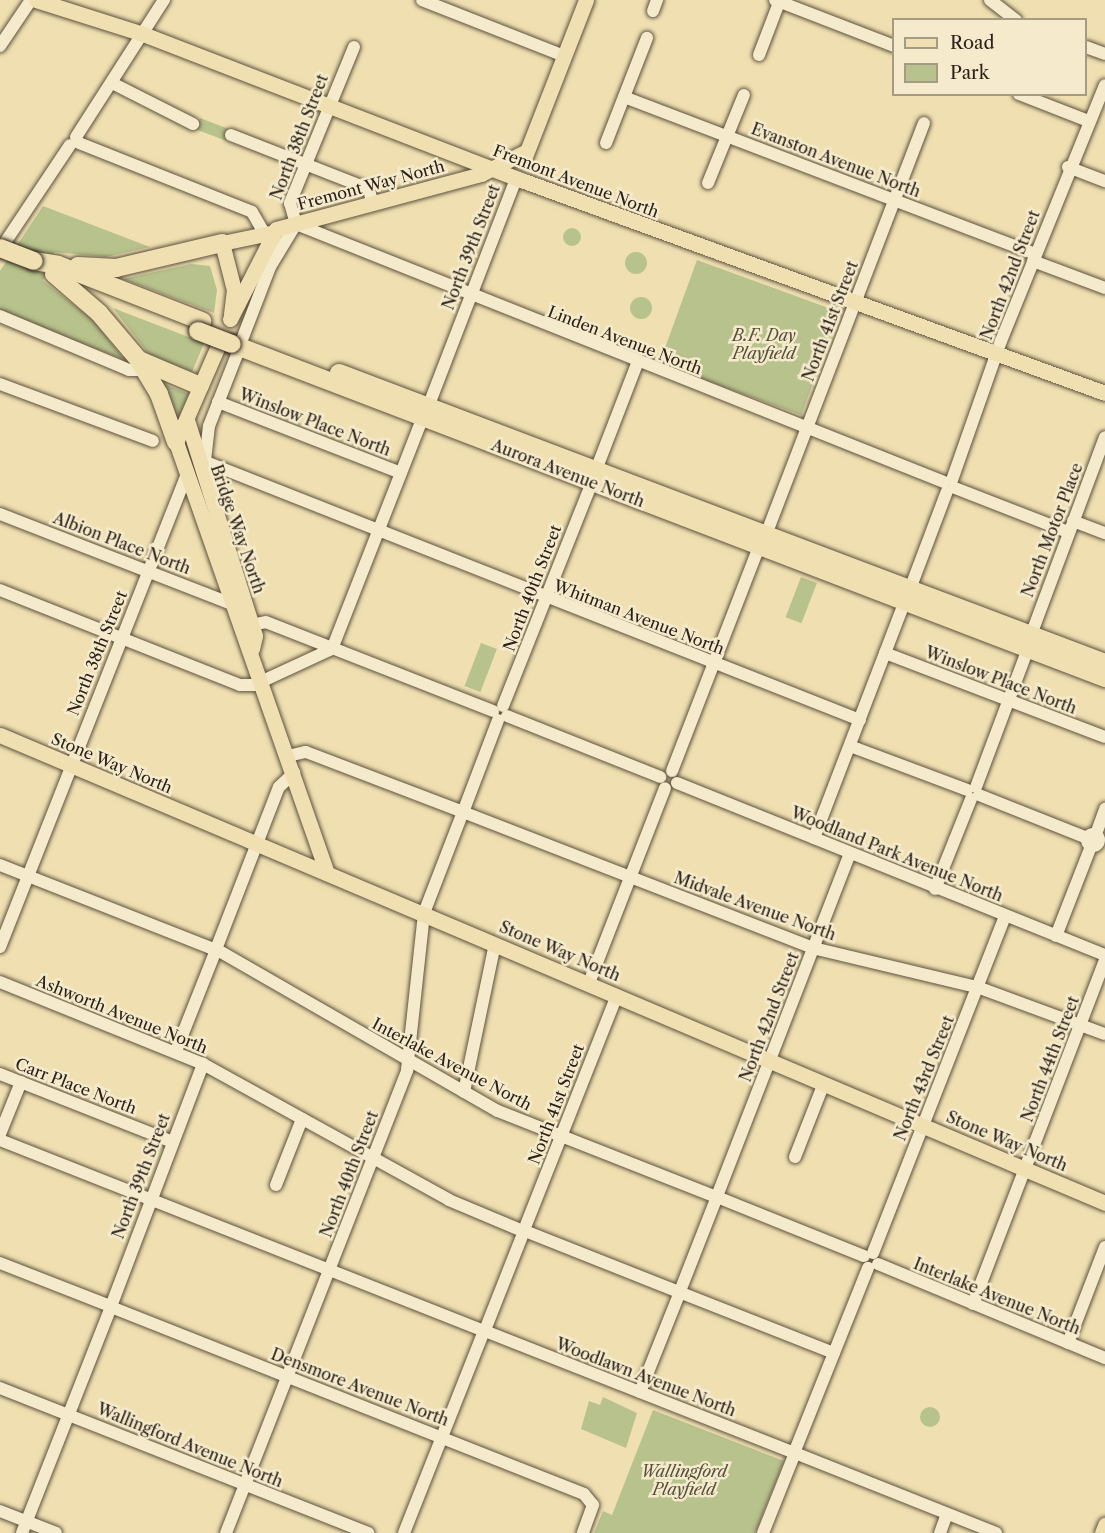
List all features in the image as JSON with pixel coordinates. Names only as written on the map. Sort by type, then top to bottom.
[{"type":"highway","points":[[56,269],[116,268],[222,243]]},
{"type":"highway","name":"Aurora Avenue North","points":[[0,249],[907,596],[1030,642],[1105,663]]},
{"type":"highway","points":[[56,269],[99,313],[142,364],[176,442]]},
{"type":"highway","points":[[142,364],[200,386]]},
{"type":"highway","name":"Aurora Avenue North","points":[[1030,642],[1105,678]]},
{"type":"main road","name":"Fremont Avenue North","points":[[36,0],[143,34],[516,179],[1105,393]]},
{"type":"main road","name":"North 39th Street","points":[[516,179],[586,0]]},
{"type":"main road","points":[[443,150],[454,168],[447,183]]},
{"type":"main road","name":"Fremont Way North","points":[[222,243],[494,170],[527,151]]},
{"type":"main road","name":"North 38th Street","points":[[176,442],[200,386],[233,338],[267,232]]},
{"type":"main road","name":"North 38th Street","points":[[222,243],[234,290],[233,338]]},
{"type":"main road","name":"Bridge Way North","points":[[187,420],[232,604],[252,649],[327,873]]},
{"type":"main road","name":"Bridge Way North","points":[[176,442],[198,470],[251,625],[252,649]]},
{"type":"main road","name":"Stone Way North","points":[[0,735],[1105,1203]]},
{"type":"main road","points":[[1102,1533],[1105,1525]]},
{"type":"street","points":[[0,46],[31,0]]},
{"type":"street","points":[[0,249],[75,142],[164,0]]},
{"type":"street","points":[[422,0],[564,56]]},
{"type":"street","points":[[759,55],[778,0],[892,45]]},
{"type":"street","points":[[990,0],[1013,18]]},
{"type":"street","points":[[606,143],[647,38]]},
{"type":"street","name":"North 38th Street","points":[[0,947],[149,571],[198,470],[209,426],[218,402],[233,338],[296,224],[290,203],[354,47]]},
{"type":"street","points":[[1087,47],[1105,54]]},
{"type":"street","points":[[112,83],[193,124]]},
{"type":"street","name":"North 42nd Street","points":[[814,838],[950,485],[1086,120],[1105,85]]},
{"type":"street","points":[[708,183],[744,95]]},
{"type":"street","points":[[1024,96],[1086,120]]},
{"type":"street","name":"Evanston Avenue North","points":[[624,97],[895,200],[1105,288]]},
{"type":"street","name":"North 41st Street","points":[[589,983],[924,123]]},
{"type":"street","points":[[231,135],[369,189],[372,202]]},
{"type":"street","points":[[75,142],[252,212],[267,232]]},
{"type":"street","points":[[1068,167],[1105,181]]},
{"type":"street","name":"North 39th Street","points":[[332,649],[516,179]]},
{"type":"street","name":"Linden Avenue North","points":[[296,224],[638,364],[950,485],[1070,527],[1105,533]]},
{"type":"street","points":[[0,316],[129,370],[142,364]]},
{"type":"street","name":"North 40th Street","points":[[226,1533],[408,1062],[424,913],[638,364]]},
{"type":"street","points":[[0,384],[153,441]]},
{"type":"street","name":"Winslow Place North","points":[[218,402],[401,473]]},
{"type":"street","name":"North Motor Place","points":[[935,889],[1009,699],[1070,527],[1105,437]]},
{"type":"street","name":"Whitman Avenue North","points":[[198,470],[378,530],[860,720]]},
{"type":"street","name":"Albion Place North","points":[[0,514],[232,604]]},
{"type":"street","points":[[0,590],[240,685],[263,681],[332,649]]},
{"type":"street","name":"Woodland Park Avenue North","points":[[251,625],[266,622],[1105,955]]},
{"type":"street","name":"Winslow Place North","points":[[885,653],[1105,737]]},
{"type":"street","points":[[850,746],[1095,841]]},
{"type":"street","name":"Midvale Avenue North","points":[[288,756],[306,752],[813,948],[977,987],[1105,1034]]},
{"type":"street","points":[[176,1051],[279,787],[294,773]]},
{"type":"street","points":[[1056,936],[1095,841],[1105,809]]},
{"type":"street","name":"North 42nd Street","points":[[640,1392],[849,855]]},
{"type":"street","name":"Interlake Avenue North","points":[[0,864],[216,950],[408,1062],[560,1138],[717,1197],[1105,1358]]},
{"type":"street","name":"North 43rd Street","points":[[763,1533],[1005,916]]},
{"type":"street","points":[[464,1092],[495,944]]},
{"type":"street","name":"North 44th Street","points":[[973,1304],[1105,960]]},
{"type":"street","name":"Ashworth Avenue North","points":[[0,982],[176,1051],[203,1064],[449,1200],[834,1353]]},
{"type":"street","name":"North 41st Street","points":[[404,1533],[617,995]]},
{"type":"street","name":"North 39th Street","points":[[24,1527],[111,1307],[203,1064]]},
{"type":"street","name":"Carr Place North","points":[[0,1074],[173,1142]]},
{"type":"street","points":[[0,1134],[21,1082]]},
{"type":"street","points":[[795,1157],[824,1083]]},
{"type":"street","points":[[276,1185],[302,1119]]},
{"type":"street","name":"Woodlawn Avenue North","points":[[0,1140],[996,1533]]},
{"type":"street","points":[[1068,1343],[1105,1247]]},
{"type":"street","name":"Densmore Avenue North","points":[[0,1263],[442,1437],[590,1498],[593,1505],[583,1533]]},
{"type":"street","name":"Wallingford Avenue North","points":[[0,1388],[368,1533]]},
{"type":"street","points":[[0,1511],[24,1527],[56,1533]]},
{"type":"street","points":[[940,1533],[947,1514]]},
{"type":"green space","points":[[200,118],[231,130],[227,141],[196,129]]},
{"type":"green space","points":[[43,206],[150,247],[106,257],[54,252],[43,281],[92,319],[125,360],[0,312],[0,271]]},
{"type":"green space","points":[[572,228],[578,231],[581,237],[578,243],[572,246],[566,243],[563,237],[566,231]]},
{"type":"green space","points":[[632,252],[640,252],[647,259],[647,267],[640,274],[632,274],[625,267],[625,259]]},
{"type":"green space","name":"B.F. Day Playfield","points":[[697,260],[839,312],[801,415],[659,363]]},
{"type":"green space","points":[[191,264],[210,266],[217,290],[214,313],[123,279]]},
{"type":"green space","points":[[637,297],[645,297],[652,304],[652,312],[645,319],[637,319],[630,312],[630,304]]},
{"type":"green space","points":[[113,308],[204,343],[192,372],[151,357]]},
{"type":"green space","points":[[161,383],[189,394],[177,421]]},
{"type":"green space","points":[[801,577],[817,583],[801,623],[786,617]]},
{"type":"green space","points":[[481,643],[497,649],[480,692],[465,686]]},
{"type":"green space","points":[[603,1397],[637,1413],[626,1448],[581,1429],[589,1401],[600,1405]]},
{"type":"green space","points":[[930,1407],[937,1410],[940,1417],[937,1424],[930,1427],[923,1424],[920,1417],[923,1410]]},
{"type":"green space","name":"Wallingford Playfield","points":[[653,1410],[784,1461],[755,1533],[594,1533],[603,1511],[612,1515]]}]
